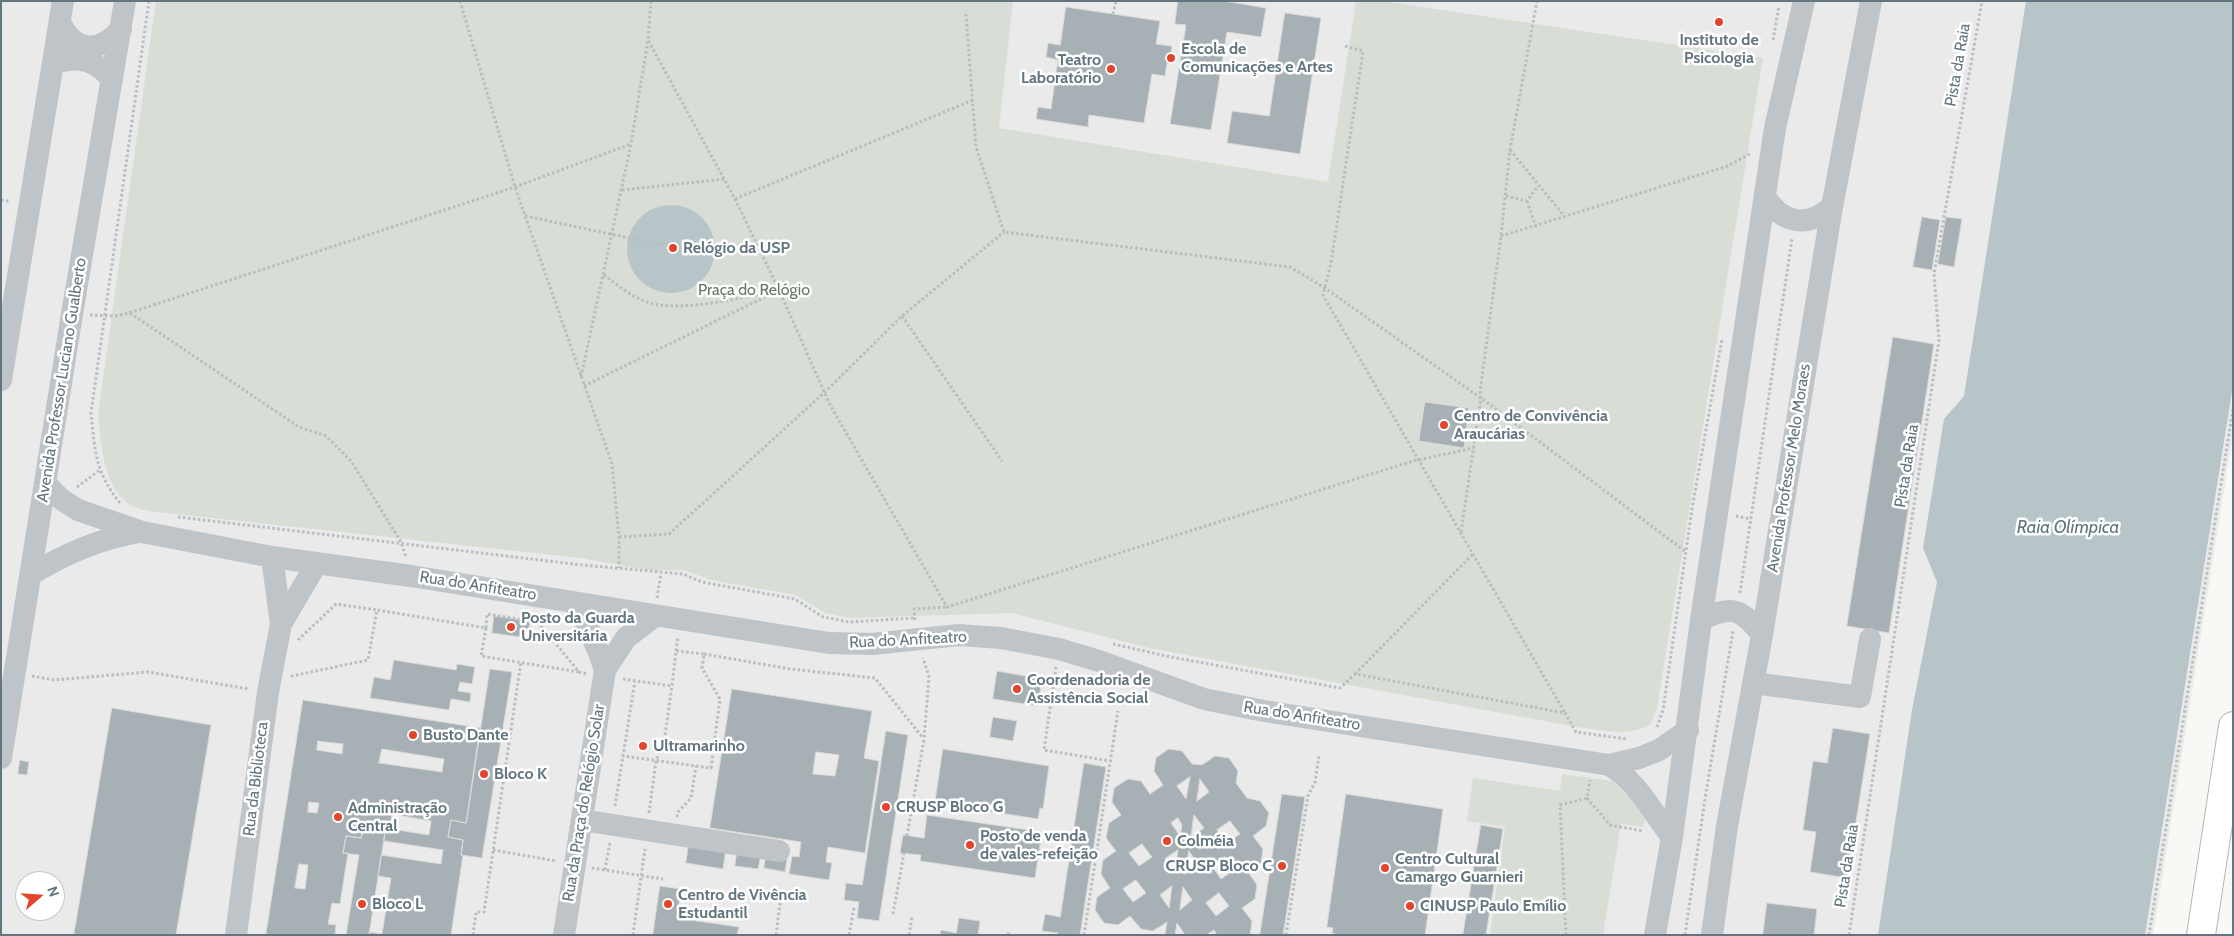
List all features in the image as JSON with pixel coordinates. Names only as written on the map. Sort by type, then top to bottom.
[{"type":"highway","points":[[2200,935],[2233,726]]},
{"type":"street","points":[[1,380],[63,1]]},
{"type":"street","name":"Avenida Professor Luciano Gualberto","points":[[1,758],[32,574],[72,314],[125,1]]},
{"type":"street","points":[[1655,935],[1688,730],[1701,620],[1775,128],[1804,1]]},
{"type":"street","name":"Avenida Professor Melo Moraes","points":[[1712,935],[1727,826],[1762,635],[1832,207],[1871,1]]},
{"type":"street","points":[[60,24],[67,36],[76,42],[96,47],[112,39],[121,29]]},
{"type":"street","points":[[53,64],[66,59],[79,58],[98,66],[112,80]]},
{"type":"street","points":[[1765,197],[1772,208],[1783,216],[1794,220],[1809,220],[1822,216],[1832,207]]},
{"type":"street","name":"Rua do Anfiteatro","points":[[45,483],[61,499],[78,510],[102,520],[142,532],[272,557],[411,576],[829,643],[872,644],[919,625],[959,635],[1001,638],[1059,649],[1099,661],[1204,699],[1599,771],[1620,772],[1634,785],[1672,837]]},
{"type":"street","name":"Rua do Anfiteatro","points":[[32,574],[55,560],[96,541],[142,532]]},
{"type":"street","name":"Rua da Biblioteca","points":[[236,935],[268,692],[281,624],[272,557]]},
{"type":"street","name":"Rua da Biblioteca","points":[[281,624],[316,563]]},
{"type":"street","name":"Rua da Praça do Relógio Solar","points":[[573,602],[587,622],[597,645],[604,674]]},
{"type":"street","points":[[1701,620],[1714,613],[1737,610],[1746,616],[1762,635]]},
{"type":"street","name":"Rua da Praça do Relógio Solar","points":[[564,935],[564,863],[582,820],[604,674],[614,652],[626,638],[655,616]]},
{"type":"street","points":[[1753,683],[1860,697],[1870,639]]},
{"type":"street","name":"Rua do Anfiteatro","points":[[1599,771],[1659,750],[1688,730]]},
{"type":"street","points":[[582,820],[779,851]]},
{"type":"path","points":[[123,506],[106,486],[95,456],[91,413],[149,1]]},
{"type":"path","points":[[460,1],[515,187],[612,464],[619,537],[619,569]]},
{"type":"path","points":[[581,377],[631,144],[648,40],[651,1]]},
{"type":"path","points":[[1113,14],[1116,1]]},
{"type":"path","points":[[1461,533],[1481,398],[1480,391],[1506,196],[1510,150],[1537,1]]},
{"type":"path","name":"Pista da Raia","points":[[1849,935],[1939,340],[1934,274],[1982,1]]},
{"type":"path","points":[[1772,45],[1779,6]]},
{"type":"path","points":[[966,14],[976,147],[1004,232]]},
{"type":"path","points":[[648,40],[735,199],[779,290],[830,405],[947,607]]},
{"type":"path","points":[[1344,46],[1363,51],[1331,263],[1324,295],[1576,732],[1629,740]]},
{"type":"path","points":[[735,199],[973,100]]},
{"type":"path","points":[[72,314],[115,316],[129,313],[515,187],[631,144]]},
{"type":"path","points":[[1510,150],[1565,217]]},
{"type":"path","points":[[1501,236],[1536,227],[1728,166],[1754,151],[1752,161]]},
{"type":"path","points":[[622,190],[724,179]]},
{"type":"path","points":[[1527,201],[1538,186]]},
{"type":"path","points":[[1506,196],[1527,201]]},
{"type":"path","points":[[1,200],[9,201]]},
{"type":"path","points":[[1527,201],[1536,227]]},
{"type":"path","points":[[525,216],[667,246]]},
{"type":"path","points":[[1685,935],[1703,808],[1737,610],[1794,220]]},
{"type":"path","points":[[619,537],[669,534],[825,392],[902,316],[1004,232],[1290,267],[1325,288],[1481,398],[1686,552]]},
{"type":"path","points":[[604,275],[632,296],[654,304],[699,305],[779,290]]},
{"type":"path","points":[[584,386],[779,290]]},
{"type":"path","points":[[129,313],[299,427],[326,436],[351,461],[402,542],[411,576]]},
{"type":"path","points":[[902,316],[1002,461]]},
{"type":"path","points":[[1650,732],[1656,729],[1663,710],[1686,552],[1722,335]]},
{"type":"path","points":[[2149,935],[2233,409]]},
{"type":"path","points":[[907,836],[924,739],[929,677],[914,609],[947,607],[1418,460],[1474,448]]},
{"type":"path","points":[[61,499],[100,470]]},
{"type":"path","points":[[177,517],[619,569],[683,574],[702,582],[795,599],[824,618],[919,625]]},
{"type":"path","points":[[1111,643],[1171,657],[1340,688],[1473,554]]},
{"type":"path","points":[[297,648],[298,639],[336,604],[486,628]]},
{"type":"path","points":[[292,676],[368,660],[377,610]]},
{"type":"path","points":[[579,672],[538,622],[487,614],[481,656],[579,672],[604,674]]},
{"type":"path","points":[[1059,649],[1044,750],[1110,761]]},
{"type":"path","points":[[605,870],[635,681],[672,686],[676,651],[790,669],[875,678],[924,739]]},
{"type":"path","points":[[623,756],[711,768],[720,699],[702,668],[704,654]]},
{"type":"path","points":[[473,935],[476,912],[484,912],[521,662]]},
{"type":"path","points":[[291,683],[294,666]]},
{"type":"path","points":[[14,672],[54,680],[148,672],[268,692]]},
{"type":"path","points":[[1355,674],[1565,713]]},
{"type":"path","points":[[1084,935],[1118,711]]},
{"type":"path","points":[[1286,935],[1308,796],[1314,782],[1319,756]]},
{"type":"path","points":[[676,834],[678,812],[692,798],[696,766]]},
{"type":"path","points":[[1587,798],[1599,771]]},
{"type":"path","points":[[1587,798],[1610,826],[1646,831],[1647,826]]},
{"type":"path","points":[[1566,935],[1560,805],[1587,798]]},
{"type":"path","points":[[493,850],[663,879]]},
{"type":"path","points":[[893,914],[904,853]]},
{"type":"path","points":[[776,935],[781,896]]},
{"type":"path","points":[[849,935],[854,908]]},
{"type":"path","points":[[909,935],[912,917]]},
{"type":"shaded area","points":[[1,1],[2233,1],[2233,434],[2153,935],[1,935]]},
{"type":"green space","name":"Praça do Relógio","points":[[156,1],[1013,1],[999,128],[1328,182],[1356,1],[1382,1],[1763,58],[1657,708],[1651,724],[1633,731],[1624,732],[1577,727],[1149,648],[1012,613],[850,618],[825,613],[795,595],[711,580],[684,570],[647,570],[581,558],[148,511],[133,506],[120,496],[109,475],[102,450],[98,414]]},
{"type":"green space","points":[[1562,774],[1612,781],[1631,799],[1645,819],[1643,827],[1621,824],[1603,935],[1490,935],[1505,827],[1467,821],[1473,778],[1560,791]]},
{"type":"water","name":"Raia Olímpica","points":[[2026,1],[2233,1],[2233,385],[2145,935],[1878,935],[1912,710],[1937,582],[1923,548],[1944,419],[1964,396]]},
{"type":"water","points":[[671,205],[688,208],[702,218],[712,232],[715,249],[712,266],[702,280],[688,290],[671,293],[654,290],[640,280],[630,266],[627,249],[630,232],[640,218],[654,208]]},
{"type":"building","points":[[1178,1],[1224,1],[1266,8],[1261,37],[1227,32],[1211,130],[1170,124],[1186,25],[1175,24]]},
{"type":"building","name":"Teatro Laboratório","points":[[1066,7],[1160,21],[1156,44],[1172,46],[1165,76],[1152,74],[1144,123],[1089,115],[1088,127],[1036,119],[1038,107],[1051,109],[1058,60],[1046,57],[1048,43],[1060,45]]},
{"type":"building","points":[[1285,13],[1321,18],[1300,154],[1227,143],[1232,111],[1269,116]]},
{"type":"building","points":[[1922,217],[1940,220],[1932,270],[1913,267]]},
{"type":"building","points":[[1946,217],[1962,219],[1954,267],[1938,264]]},
{"type":"building","points":[[1893,337],[1934,344],[1889,633],[1847,626]]},
{"type":"building","name":"Centro de Convivência Araucárias","points":[[1425,402],[1469,408],[1464,448],[1419,441]]},
{"type":"building","name":"Posto da Guarda Universitária","points":[[494,616],[530,621],[528,638],[492,633]]},
{"type":"building","points":[[394,660],[456,670],[457,664],[475,667],[472,684],[460,682],[458,691],[471,693],[470,702],[451,699],[449,710],[370,698],[374,677],[390,680]]},
{"type":"building","name":"Bloco K","points":[[490,669],[512,672],[482,858],[461,855],[463,840],[448,837],[451,820],[466,823]]},
{"type":"building","name":"Coordenadoria de Assistência Social","points":[[997,671],[1042,679],[1038,706],[993,699]]},
{"type":"building","points":[[732,689],[872,711],[864,758],[879,761],[865,853],[828,847],[826,862],[832,863],[829,880],[789,874],[792,856],[799,857],[801,842],[710,828]],"holes":[[[816,752],[839,755],[835,776],[813,774]]]},
{"type":"building","name":"Administração Central","points":[[303,700],[480,728],[466,823],[451,820],[448,837],[463,840],[461,855],[463,855],[451,935],[369,935],[369,932],[382,934],[391,878],[378,876],[381,855],[441,864],[443,850],[384,841],[385,828],[429,835],[431,821],[392,814],[390,827],[364,823],[361,838],[346,836],[343,853],[348,853],[340,904],[332,903],[328,924],[336,925],[335,935],[266,935]],"holes":[[[318,741],[343,744],[342,754],[317,750]],[[382,749],[444,759],[442,772],[379,763]],[[309,802],[319,803],[317,813],[308,812]],[[299,864],[308,865],[305,889],[295,888]]]},
{"type":"building","points":[[112,708],[211,725],[176,935],[74,935]]},
{"type":"building","points":[[993,717],[1017,721],[1013,741],[990,737]]},
{"type":"building","points":[[1833,728],[1870,734],[1847,878],[1810,872],[1816,832],[1803,830],[1813,761],[1827,763]]},
{"type":"building","name":"CRUSP Bloco G","points":[[886,731],[908,735],[879,921],[857,918],[859,902],[844,900],[846,883],[862,885]]},
{"type":"building","points":[[943,749],[1049,766],[1043,809],[1040,808],[1038,819],[935,803]]},
{"type":"building","name":"Colméia","points":[[1169,749],[1182,751],[1192,764],[1202,765],[1215,756],[1229,758],[1238,771],[1236,783],[1247,798],[1260,801],[1269,813],[1266,826],[1253,836],[1263,849],[1261,863],[1248,872],[1257,885],[1255,899],[1242,908],[1252,921],[1250,935],[1217,935],[1214,930],[1206,935],[1185,935],[1177,923],[1175,935],[1165,935],[1167,922],[1153,931],[1141,929],[1130,916],[1118,925],[1104,923],[1095,910],[1097,897],[1110,888],[1101,874],[1103,860],[1116,851],[1106,838],[1109,823],[1121,815],[1112,802],[1114,788],[1128,779],[1141,781],[1150,794],[1163,785],[1154,771],[1156,758]],"holes":[[[1190,777],[1186,799],[1177,786]],[[1200,779],[1209,792],[1197,801]],[[1194,815],[1204,828],[1191,838]],[[1178,818],[1182,825],[1180,836],[1171,823]],[[1230,821],[1240,834],[1227,843],[1217,830]],[[1142,844],[1152,857],[1139,866],[1129,853]],[[1178,850],[1175,872],[1165,859]],[[1189,851],[1198,864],[1185,874]],[[1225,857],[1234,870],[1221,879],[1212,866]],[[1136,880],[1146,893],[1133,902],[1123,889]],[[1172,886],[1169,908],[1160,895]],[[1183,887],[1192,900],[1180,910]],[[1219,893],[1229,906],[1216,916],[1206,903]]]},
{"type":"building","points":[[20,760],[29,762],[27,775],[18,774]]},
{"type":"building","points":[[1084,763],[1106,767],[1081,929],[1080,935],[1057,935],[1058,933],[1042,931],[1045,914],[1060,917]]},
{"type":"building","name":"CRUSP Bloco C","points":[[1282,794],[1305,797],[1283,935],[1260,935]]},
{"type":"building","name":"Centro Cultural Camargo Guarnieri","points":[[1346,794],[1443,809],[1425,935],[1338,935],[1332,933],[1333,928],[1327,927]]},
{"type":"building","name":"Posto de venda de vales-refeição","points":[[927,815],[1042,832],[1035,878],[920,861],[921,855],[900,853],[903,835],[924,838]]},
{"type":"building","name":"Bloco L","points":[[364,823],[386,826],[369,935],[346,935],[359,855],[343,853],[346,836],[361,838]]},
{"type":"building","points":[[1481,825],[1503,829],[1486,935],[1463,935]]},
{"type":"building","points":[[689,843],[726,849],[723,869],[686,863]]},
{"type":"building","points":[[737,852],[761,855],[758,869],[735,866]]},
{"type":"building","points":[[766,856],[787,859],[785,872],[764,868]]},
{"type":"building","name":"Centro de Vivência Estudantil","points":[[660,886],[681,889],[677,918],[739,927],[737,935],[653,935]]},
{"type":"building","points":[[1767,903],[1817,909],[1814,935],[1763,935]]},
{"type":"building","points":[[959,918],[980,921],[978,935],[940,935],[941,930],[956,933]]},
{"type":"place","name":"Instituto de Psicologia","points":[[1719,22]]},
{"type":"place","name":"Escola de Comunicações e Artes","points":[[1171,58]]},
{"type":"place","name":"Teatro Laboratório","points":[[1111,69]]},
{"type":"place","name":"Relógio da USP","points":[[673,248]]},
{"type":"place","name":"Centro de Convivência Araucárias","points":[[1444,425]]},
{"type":"place","name":"Posto da Guarda Universitária","points":[[511,627]]},
{"type":"place","name":"Coordenadoria de Assistência Social","points":[[1017,689]]},
{"type":"place","name":"Busto Dante","points":[[413,735]]},
{"type":"place","name":"Ultramarinho","points":[[643,746]]},
{"type":"place","name":"Bloco K","points":[[484,774]]},
{"type":"place","name":"CRUSP Bloco G","points":[[886,807]]},
{"type":"place","name":"Administração Central","points":[[338,817]]},
{"type":"place","name":"Colméia","points":[[1167,841]]},
{"type":"place","name":"Posto de venda de vales-refeição","points":[[970,845]]},
{"type":"place","name":"CRUSP Bloco C","points":[[1282,866]]},
{"type":"place","name":"Centro Cultural Camargo Guarnieri","points":[[1385,868]]},
{"type":"place","name":"Bloco L","points":[[362,904]]},
{"type":"place","name":"Centro de Vivência Estudantil","points":[[668,904]]},
{"type":"place","name":"CINUSP Paulo Emílio","points":[[1410,906]]}]
